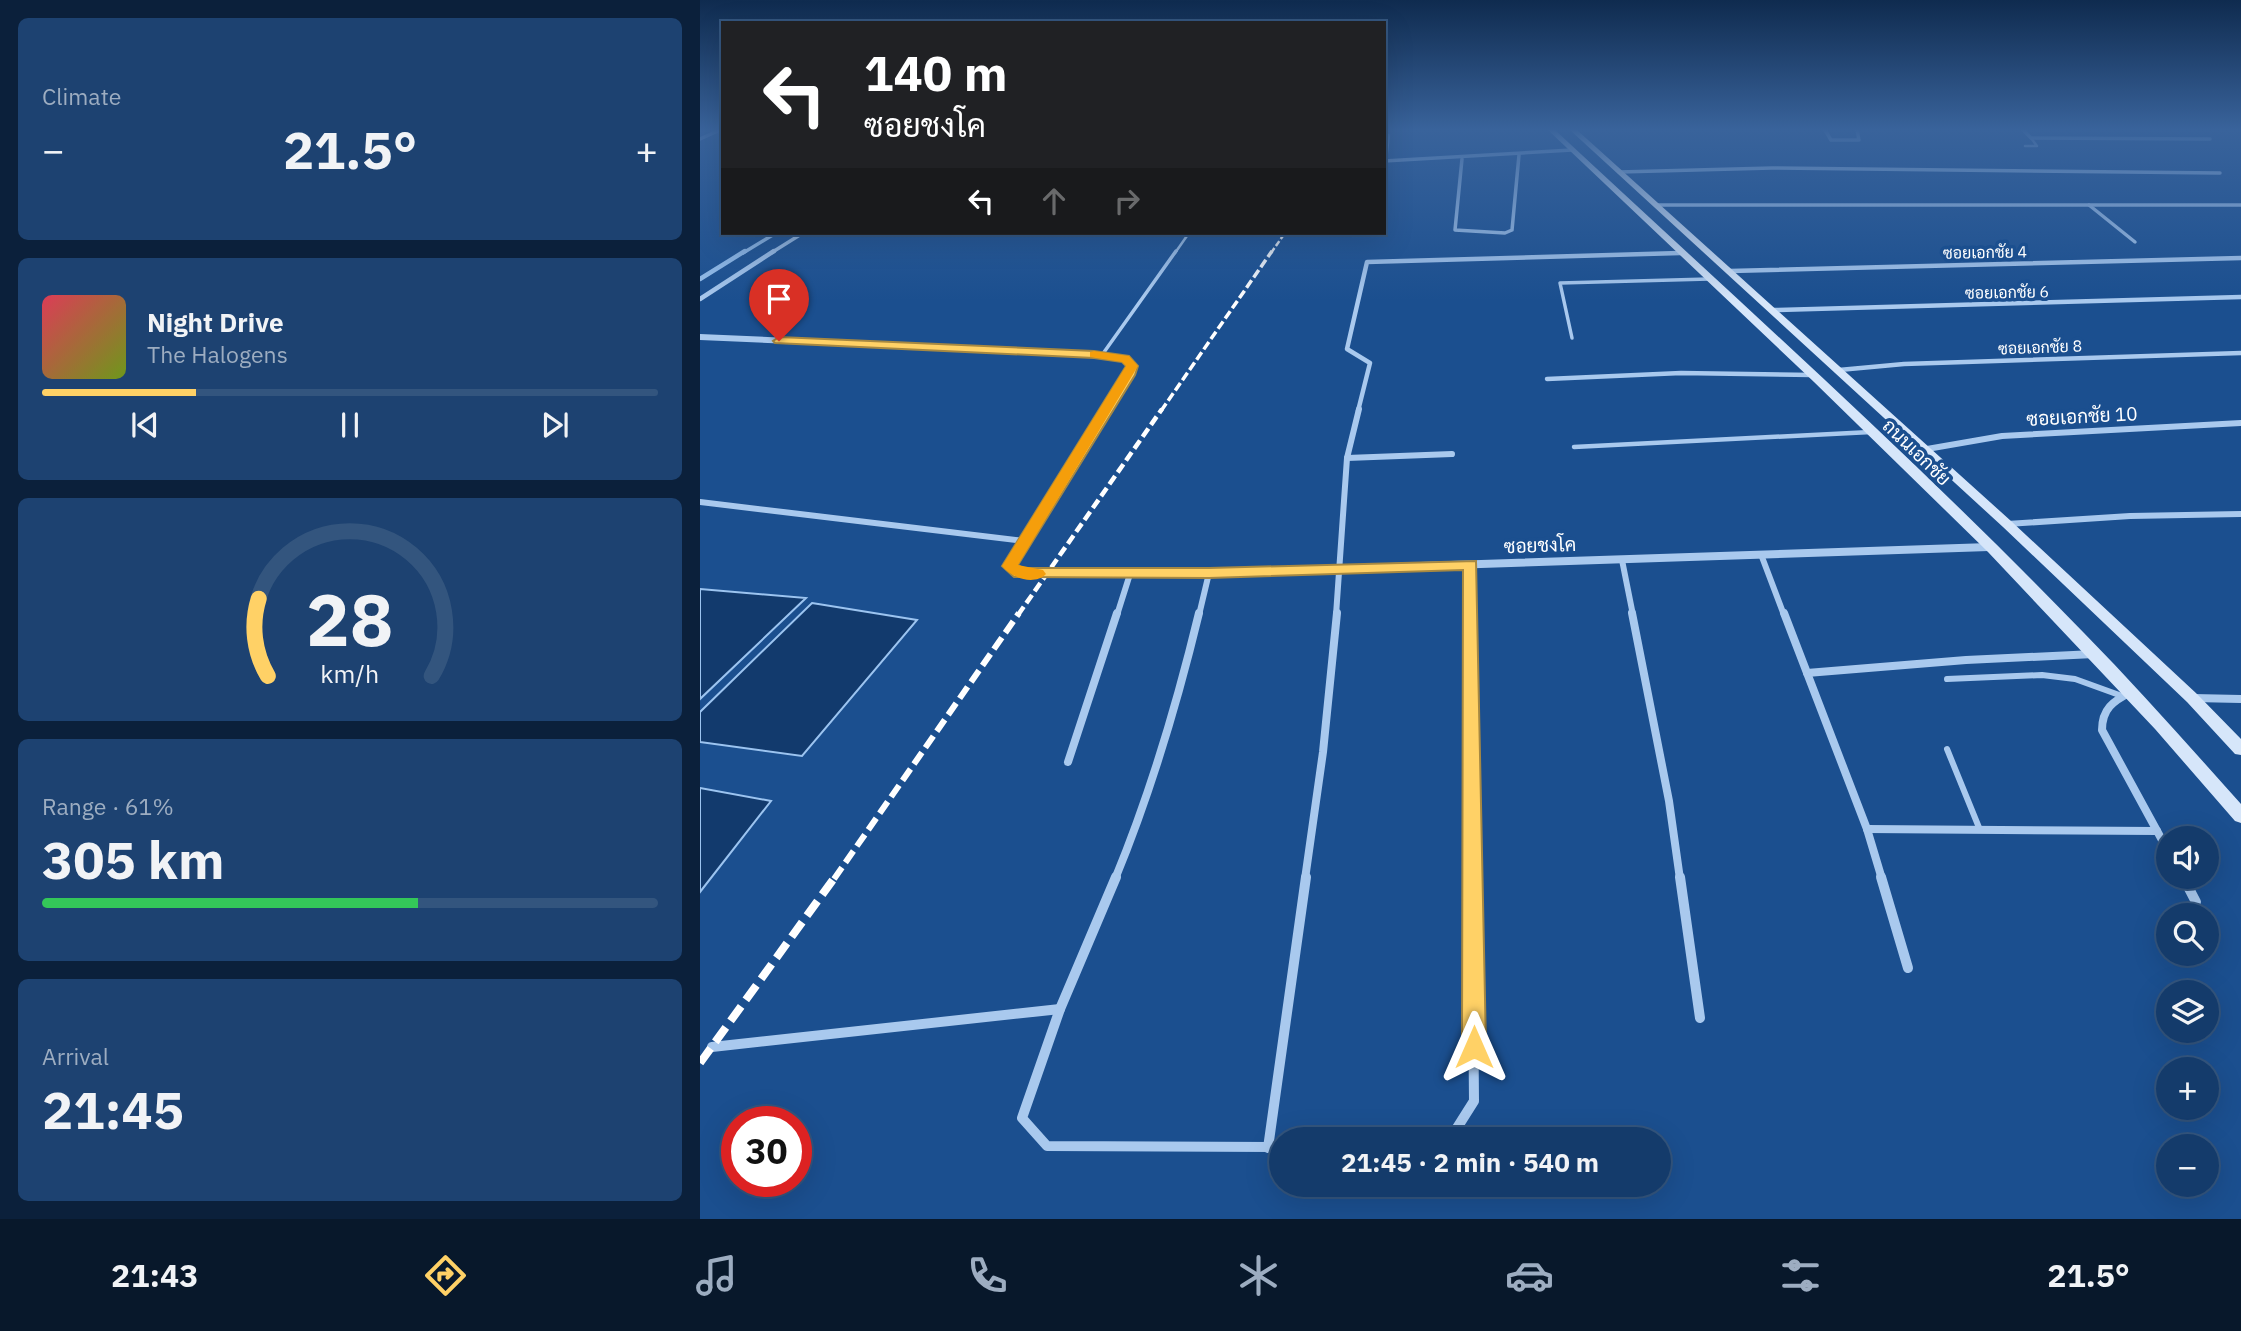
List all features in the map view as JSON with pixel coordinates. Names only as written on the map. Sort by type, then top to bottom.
[{"type":"main road","name":"ถนนเอกชัย","points":[[1611,187],[1812,374],[1989,547],[2095,654],[2127,694],[2241,816]]},
{"type":"main road","name":"ถนนเอกชัย","points":[[1636,187],[1927,449],[2192,698],[2241,749]]},
{"type":"street","points":[[1459,187],[1455,230],[1505,233],[1512,230],[1516,187]]},
{"type":"street","points":[[1657,205],[2241,205]]},
{"type":"street","points":[[2089,205],[2135,242]]},
{"type":"street","points":[[700,299],[800,235]]},
{"type":"street","points":[[1209,573],[1174,717],[1138,824],[1060,1009],[1022,1118],[1047,1146],[1268,1148],[1323,752],[1342,568],[1347,458],[1370,363],[1347,349],[1362,292],[1363,269],[1367,262],[1459,257],[1681,253]]},
{"type":"street","name":"ซอยเอกชัย 4","points":[[1730,271],[2241,258]]},
{"type":"street","name":"ซอยเอกชัย 6","points":[[1774,310],[2241,297]]},
{"type":"street","name":"ซอยชงโค","points":[[700,337],[1102,355],[1125,359],[1132,366],[1129,375],[1010,566],[1020,573],[1209,573],[1762,557],[1989,547]]},
{"type":"street","name":"ซอยเอกชัย 8","points":[[1839,370],[1904,364],[2241,353]]},
{"type":"street","points":[[1547,379],[1681,373],[1812,374]]},
{"type":"street","name":"ซอยเอกชัย 10","points":[[1927,449],[2002,436],[2241,423]]},
{"type":"street","points":[[1347,458],[1452,454]]},
{"type":"street","points":[[700,502],[1025,541]]},
{"type":"street","points":[[2007,524],[2130,516],[2241,514]]},
{"type":"street","points":[[1762,557],[1867,829],[1908,968]]},
{"type":"street","points":[[1622,560],[1669,801],[1700,1018]]},
{"type":"street","points":[[1458,1127],[1474,1101],[1470,565]]},
{"type":"street","points":[[1068,762],[1130,574]]},
{"type":"street","points":[[1807,673],[1966,660],[2095,654]]},
{"type":"street","points":[[2127,694],[2109,703],[2101,715],[2102,730],[2156,829]]},
{"type":"street","points":[[2192,698],[2241,699]]},
{"type":"street","points":[[1867,829],[2156,831]]},
{"type":"street","points":[[2189,889],[2196,902]]},
{"type":"street","points":[[712,1047],[1060,1009]]},
{"type":"lane","points":[[1102,355],[1188,235]]},
{"type":"lane","points":[[1572,338],[1560,284],[1709,279]]},
{"type":"lane","points":[[1574,447],[1871,432]]},
{"type":"lane","points":[[1947,679],[2042,675],[2075,679],[2127,694]]},
{"type":"lane","points":[[1947,749],[1980,830]]},
{"type":"water","points":[[700,589],[806,598],[700,699]]},
{"type":"water","points":[[812,603],[917,620],[802,756],[700,742],[700,712]]},
{"type":"water","points":[[700,788],[771,801],[700,892]]},
{"type":"waterway","points":[[743,253],[773,235]]},
{"type":"waterway","points":[[700,279],[745,251]]},
{"type":"railway","points":[[1271,253],[1284,235]]},
{"type":"railway","points":[[1161,411],[1272,251]]},
{"type":"railway","points":[[1018,615],[1162,409]]},
{"type":"railway","points":[[834,879],[1019,613]]},
{"type":"railway","points":[[700,1063],[835,877]]},
{"type":"slow traffic","points":[[1038,574],[1020,573],[1010,566],[1129,375],[1132,366],[1125,359],[1094,354]]},
{"type":"route","points":[[779,341],[1094,354],[1125,359],[1132,366],[1129,375],[1010,566],[1020,573],[1209,573],[1470,565],[1474,1047]]}]
